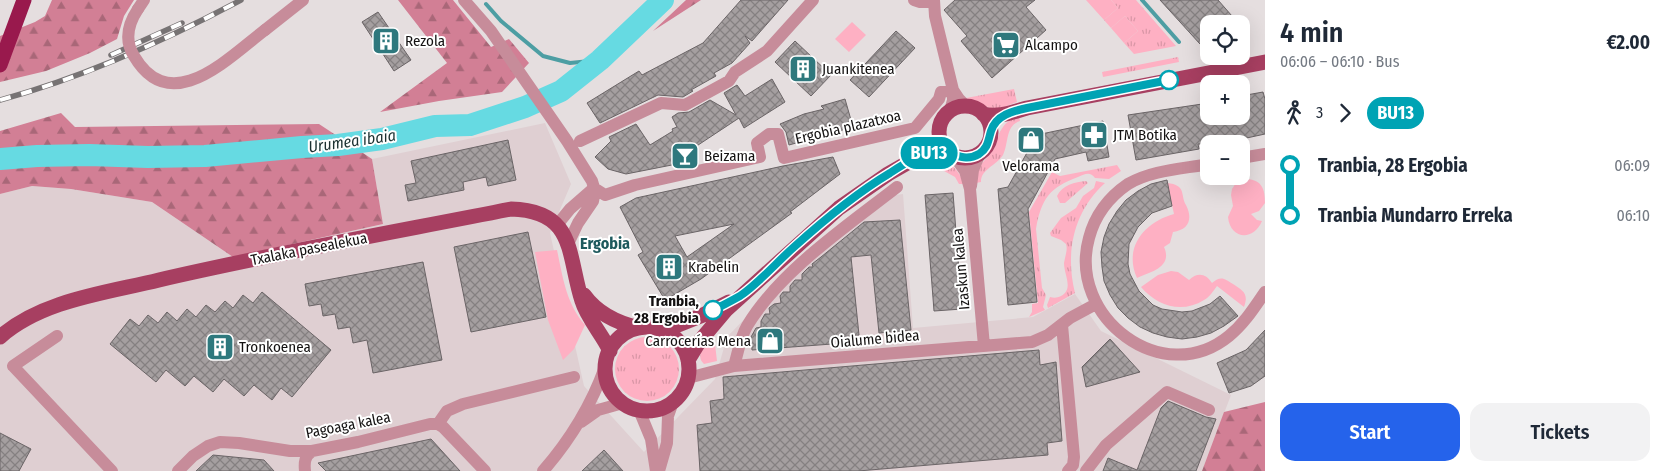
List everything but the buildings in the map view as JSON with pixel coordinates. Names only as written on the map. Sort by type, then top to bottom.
[{"type":"highway","points":[[0,65],[24,2]]},
{"type":"main road","points":[[916,158],[929,145],[939,130],[944,116],[957,107],[967,107],[993,116],[1004,115],[1027,108],[1265,62]]},
{"type":"main road","points":[[688,360],[712,325],[741,295],[839,208],[888,174],[916,158],[932,153],[952,154],[963,158],[972,157],[980,153],[990,140],[991,131],[990,125],[983,114]]},
{"type":"main road","points":[[991,131],[1004,115]]},
{"type":"main road","points":[[939,130],[940,142],[952,154]]},
{"type":"main road","name":"Txalaka pasealekua","points":[[0,337],[56,305],[211,268],[511,209],[531,210],[557,224]]},
{"type":"main road","points":[[557,224],[568,244],[582,302],[610,351]]},
{"type":"main road","points":[[578,288],[594,307],[604,314],[639,328]]},
{"type":"main road","points":[[663,331],[703,315],[741,295]]},
{"type":"main road","points":[[647,327],[663,331],[679,342],[688,360],[688,378],[685,387],[673,402],[657,410],[638,410],[623,403],[616,397],[608,383],[606,367],[610,351],[614,343],[622,336],[639,328],[647,327]]},
{"type":"street","points":[[141,4],[130,25],[128,42],[131,50],[139,63],[152,76],[172,83],[186,82],[208,74],[302,0]]},
{"type":"street","points":[[464,0],[491,31],[592,181],[594,188],[593,201],[578,223],[568,244]]},
{"type":"street","points":[[580,141],[661,103],[685,105],[729,81],[735,72],[767,51],[813,0]]},
{"type":"street","points":[[914,0],[920,2],[934,1],[934,16],[952,90],[953,100],[950,111]]},
{"type":"street","points":[[952,90],[967,107]]},
{"type":"street","name":"Ergobia plazatxoa","points":[[594,188],[605,195],[635,185],[760,157],[757,143],[769,134],[778,134],[784,158],[915,128],[940,99],[941,92],[952,90]]},
{"type":"street","name":"Izaskun kalea","points":[[970,189],[973,170],[980,153]]},
{"type":"street","name":"Izaskun kalea","points":[[952,154],[965,171],[970,189],[984,346]]},
{"type":"street","points":[[1250,156],[1265,154]]},
{"type":"street","points":[[1200,166],[1141,178],[1119,190],[1102,209],[1090,231],[1086,256],[1087,281],[1096,304],[1111,325],[1131,341],[1154,351],[1180,355],[1194,354],[1229,336],[1247,318],[1265,292]]},
{"type":"street","points":[[734,366],[739,345],[746,328],[759,309],[785,280],[824,243],[897,187]]},
{"type":"street","points":[[557,224],[570,209],[594,188]]},
{"type":"street","name":"Oialume bidea","points":[[688,378],[734,366],[1032,342],[1048,335],[1070,318],[1096,304]]},
{"type":"street","points":[[1062,325],[1074,457],[1068,471]]},
{"type":"street","points":[[57,336],[13,366],[112,471]]},
{"type":"street","points":[[543,471],[576,428],[606,367]]},
{"type":"street","points":[[485,471],[438,424],[447,411],[462,404],[574,376]]},
{"type":"street","points":[[1086,471],[1106,445],[1167,392],[1209,410]]},
{"type":"street","points":[[658,471],[667,442],[668,416],[673,402]]},
{"type":"street","points":[[576,428],[598,410],[623,403]]},
{"type":"street","points":[[638,410],[647,427],[658,471]]},
{"type":"street","name":"Pagoaga kalea","points":[[178,471],[193,456],[208,446],[220,442],[290,451],[312,451],[438,424]]},
{"type":"street","points":[[305,471],[304,461],[306,455],[312,451]]},
{"type":"shaded area","points":[[545,123],[571,184],[550,233],[584,386],[644,452],[715,379],[727,337],[810,251],[873,198],[903,194],[913,328],[1033,317],[1075,294],[1101,331],[1231,395],[1202,471],[0,471],[0,194],[32,186],[71,189],[152,202],[233,257],[383,224],[372,159]]},
{"type":"green space","points":[[52,0],[134,0],[124,16],[117,39],[90,53],[46,71],[0,82],[0,36],[45,16]]},
{"type":"green space","points":[[398,0],[453,0],[491,47],[509,39],[529,63],[502,92],[380,112],[447,63]]},
{"type":"green space","points":[[686,0],[701,0],[653,31]]},
{"type":"green space","points":[[1086,0],[1111,0],[1118,8],[1104,20]]},
{"type":"green space","points":[[1111,0],[1136,0],[1176,46],[1134,54],[1124,43],[1138,31],[1125,16],[1111,28],[1104,20],[1118,8]]},
{"type":"green space","points":[[1125,16],[1138,31],[1124,43],[1111,28]]},
{"type":"green space","points":[[852,22],[866,35],[849,52],[835,39]]},
{"type":"green space","points":[[1178,57],[1179,62],[1103,77],[1102,72]]},
{"type":"green space","points":[[1014,89],[1017,102],[998,109],[987,107],[966,98]]},
{"type":"green space","points":[[61,113],[75,127],[319,124],[372,159],[383,224],[233,257],[152,202],[71,189],[32,186],[0,194],[0,131]]},
{"type":"green space","points":[[1019,116],[1020,121],[1015,123],[1010,131],[1003,155],[983,174],[981,182],[976,183],[978,170],[996,145],[1002,129],[1008,122]]},
{"type":"green space","points":[[934,158],[945,161],[953,167],[964,184],[959,184],[955,177],[935,166],[929,165],[925,167],[921,162]]},
{"type":"green space","points":[[1117,165],[1121,171],[1109,179],[1095,178],[1089,174],[1083,175],[1060,185],[1044,202],[1036,229],[1042,288],[1046,295],[1043,307],[1045,310],[1029,317],[1032,312],[1032,304],[1038,303],[1029,212],[1052,172],[1060,176]]},
{"type":"green space","points":[[1250,180],[1256,181],[1262,186],[1265,203],[1259,211],[1251,214],[1257,220],[1262,221],[1258,228],[1248,235],[1237,233],[1230,224],[1228,217],[1233,206],[1232,189],[1235,185],[1250,185]]},
{"type":"green space","points":[[1086,181],[1088,183],[1065,203],[1060,203],[1057,196],[1062,189],[1073,183]]},
{"type":"green space","points":[[1096,181],[1105,183],[1085,207],[1074,234],[1071,263],[1075,293],[1048,308],[1047,305],[1050,297],[1056,298],[1061,296],[1065,293],[1068,286],[1064,268],[1067,251],[1066,244],[1051,236],[1050,233],[1061,218],[1076,208],[1083,196],[1094,188]]},
{"type":"green space","points":[[1167,183],[1178,186],[1182,191],[1189,215],[1188,223],[1183,229],[1173,232],[1170,243],[1164,247],[1166,259],[1163,264],[1154,271],[1137,278],[1133,267],[1133,256],[1139,237],[1154,223],[1174,214]]},
{"type":"green space","points":[[557,250],[569,299],[585,325],[574,349],[563,360],[548,320],[535,252]]},
{"type":"green space","points":[[1171,271],[1178,272],[1189,280],[1198,275],[1207,277],[1212,283],[1220,278],[1225,279],[1244,293],[1246,298],[1244,307],[1217,286],[1210,296],[1187,307],[1170,306],[1162,303],[1147,294],[1141,287],[1158,275]]},
{"type":"green space","points":[[647,337],[665,343],[673,351],[679,369],[673,387],[665,395],[647,401],[629,395],[621,387],[615,369],[621,351],[629,343]]},
{"type":"green space","points":[[709,340],[715,344],[717,361],[704,364],[701,361],[700,355]]},
{"type":"green space","points":[[1265,402],[1265,471],[1202,471],[1224,412]]},
{"type":"waterway","name":"Urumea ibaia","points":[[0,159],[89,155],[205,156],[338,145],[382,139],[435,126],[470,125],[525,107],[561,91],[600,60],[663,0]]},
{"type":"waterway","points":[[1142,0],[1179,42]]},
{"type":"waterway","points":[[486,4],[501,21],[543,56],[570,63],[600,60]]},
{"type":"railway","points":[[0,100],[32,91],[123,57],[183,30],[241,0]]},
{"type":"railway","points":[[111,55],[182,23]]},
{"type":"bus line","name":"BU13","points":[[713,310],[741,295],[839,208],[888,174],[916,158],[924,154],[940,152],[948,152],[963,158],[972,157],[986,147],[990,140],[991,131],[1004,115],[1027,108],[1169,80]]},
{"type":"place","name":"Rezola","points":[[386,41]]},
{"type":"place","name":"Alcampo","points":[[1006,45]]},
{"type":"place","name":"Juankitenea","points":[[803,69]]},
{"type":"place","name":"JTM Botika","points":[[1094,135]]},
{"type":"place","name":"Velorama","points":[[1031,140]]},
{"type":"place","name":"Beizama","points":[[685,156]]},
{"type":"place","name":"Krabelin","points":[[669,267]]},
{"type":"place","name":"Tranbia, 28 Ergobia","points":[[713,310]]},
{"type":"place","name":"Carrocerías Mena","points":[[770,341]]},
{"type":"place","name":"Tronkoenea","points":[[220,347]]},
{"type":"district","name":"Ergobia","points":[[605,243]]}]
